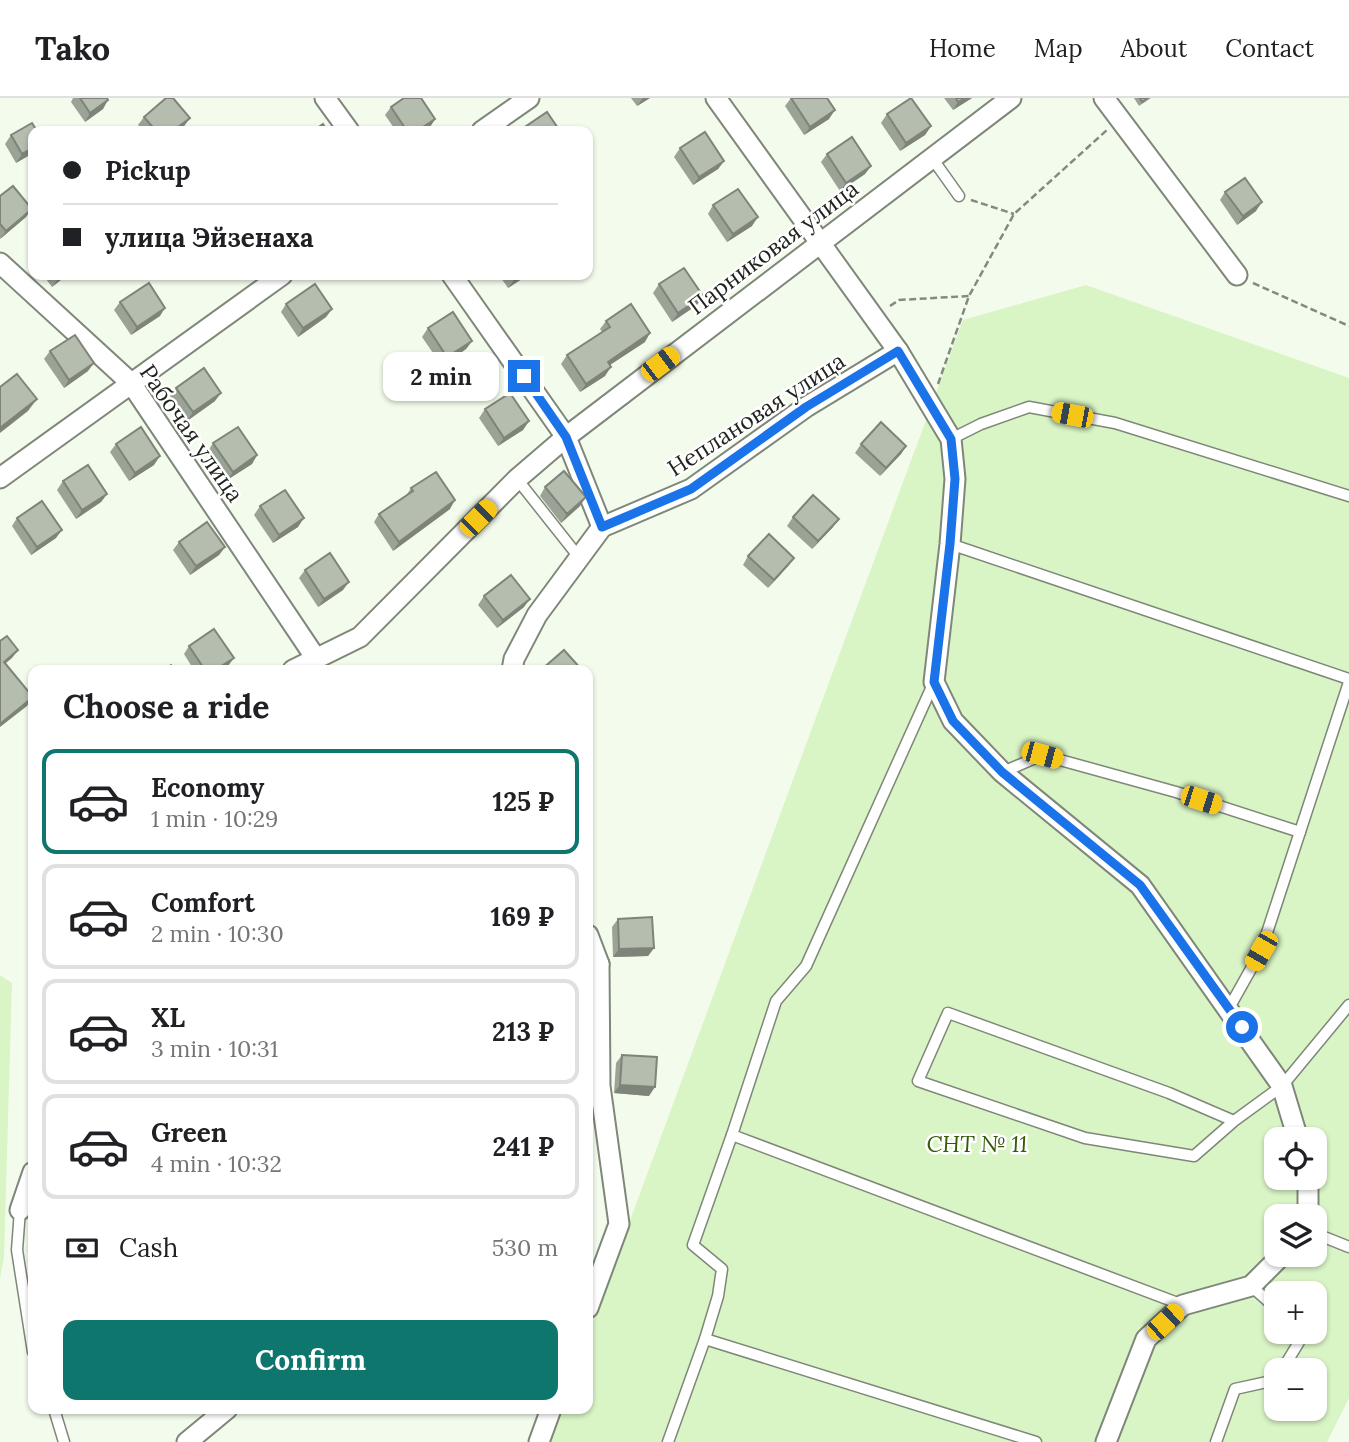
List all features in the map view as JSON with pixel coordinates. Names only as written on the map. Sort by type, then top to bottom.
[{"type":"street","points":[[325,98],[345,126]]},
{"type":"street","points":[[489,126],[529,98]]},
{"type":"street","points":[[716,98],[898,351],[951,439],[955,479],[934,682],[953,721],[1002,772],[1140,885],[1282,1086],[1294,1127]]},
{"type":"street","name":"Парниковая улица","points":[[301,665],[360,636],[517,479],[566,437],[1012,98]]},
{"type":"street","points":[[1104,98],[1237,275]]},
{"type":"street","name":"Рабочая улица","points":[[0,263],[131,383],[315,657]]},
{"type":"street","points":[[0,478],[275,280]]},
{"type":"street","points":[[456,280],[566,437],[602,527]]},
{"type":"street","name":"Неплановая улица","points":[[513,665],[537,615],[602,527],[691,489],[806,407],[898,351]]},
{"type":"street","points":[[593,1294],[619,1224],[600,1086],[594,971]]},
{"type":"street","points":[[20,1210],[28,1187]]},
{"type":"street","points":[[1105,1442],[1146,1339],[1183,1305],[1251,1286],[1270,1267]]},
{"type":"street","points":[[187,1442],[221,1414]]},
{"type":"street","points":[[539,1442],[549,1414]]},
{"type":"lane","points":[[932,158],[959,196]]},
{"type":"lane","points":[[951,439],[981,424],[1029,407],[1115,423],[1349,496]]},
{"type":"lane","points":[[517,479],[578,556]]},
{"type":"lane","points":[[950,544],[1349,681],[1261,951],[1229,1008]]},
{"type":"lane","points":[[668,1442],[719,1296],[722,1269],[693,1245],[776,1001],[806,966],[934,682]]},
{"type":"lane","points":[[1002,772],[1042,755],[1177,792],[1300,832]]},
{"type":"lane","points":[[1234,1121],[1169,1093],[948,1013],[918,1081],[1085,1138],[1194,1156],[1234,1121],[1282,1086],[1349,1005]]},
{"type":"lane","points":[[732,1135],[1183,1305]]},
{"type":"lane","points":[[20,1210],[17,1250],[28,1320]]},
{"type":"lane","points":[[1327,1238],[1349,1247]]},
{"type":"lane","points":[[1251,1286],[1264,1297]]},
{"type":"lane","points":[[705,1339],[1036,1442]]},
{"type":"lane","points":[[1216,1442],[1235,1389],[1264,1383]]},
{"type":"lane","points":[[56,1414],[64,1442]]},
{"type":"path","points":[[926,398],[937,385],[969,296],[1014,214],[1119,118]]},
{"type":"path","points":[[959,196],[1014,214]]},
{"type":"path","points":[[1237,275],[1349,326]]},
{"type":"path","points":[[872,316],[900,300],[969,296]]},
{"type":"green space","name":"СНТ № 11","points":[[1086,285],[1349,378],[1349,1398],[1327,1442],[548,1442],[558,1414],[593,1414],[593,1320],[963,320]]},
{"type":"green space","points":[[0,975],[12,983],[4,1257],[0,1278]]},
{"type":"building","points":[[80,98],[107,98],[108,100],[90,113]]},
{"type":"building","points":[[166,98],[173,98],[190,118],[180,126],[152,126],[144,117]]},
{"type":"building","points":[[404,98],[421,98],[435,119],[424,126],[404,126],[391,107]]},
{"type":"building","points":[[791,98],[827,98],[835,110],[810,127]]},
{"type":"building","points":[[911,98],[931,126],[906,143],[887,114]]},
{"type":"building","points":[[547,112],[557,126],[526,126]]},
{"type":"building","points":[[32,123],[34,126],[28,126],[28,151],[22,154],[11,135]]},
{"type":"building","points":[[705,132],[724,161],[699,177],[680,148]]},
{"type":"building","points":[[852,137],[871,166],[846,183],[827,154]]},
{"type":"building","points":[[1245,178],[1262,202],[1243,216],[1225,192]]},
{"type":"building","points":[[13,186],[28,204],[28,212],[6,231],[0,224],[0,196]]},
{"type":"building","points":[[738,189],[758,217],[733,234],[713,205]]},
{"type":"building","points":[[684,268],[703,296],[678,313],[659,284]]},
{"type":"building","points":[[149,283],[165,308],[137,327],[120,302]]},
{"type":"building","points":[[315,284],[332,309],[303,328],[286,304]]},
{"type":"building","points":[[631,304],[650,333],[608,362],[611,367],[586,384],[567,355],[610,327],[606,321]]},
{"type":"building","points":[[453,312],[472,341],[447,357],[428,328]]},
{"type":"building","points":[[75,335],[94,363],[69,380],[50,351]]},
{"type":"building","points":[[204,368],[221,393],[193,412],[176,388]]},
{"type":"building","points":[[17,374],[37,399],[0,428],[0,387]]},
{"type":"building","points":[[510,393],[529,421],[504,438],[485,409]]},
{"type":"building","points":[[881,422],[906,446],[886,468],[861,444]]},
{"type":"building","points":[[141,427],[160,456],[135,473],[116,444]]},
{"type":"building","points":[[238,427],[257,455],[233,472],[213,443]]},
{"type":"building","points":[[88,465],[107,494],[82,510],[63,481]]},
{"type":"building","points":[[564,471],[586,497],[567,514],[545,487]]},
{"type":"building","points":[[436,472],[455,500],[399,542],[379,514]]},
{"type":"building","points":[[285,490],[304,518],[279,535],[260,506]]},
{"type":"building","points":[[813,495],[839,519],[818,541],[793,517]]},
{"type":"building","points":[[42,501],[62,530],[37,547],[17,518]]},
{"type":"building","points":[[207,522],[225,547],[196,566],[179,542]]},
{"type":"building","points":[[769,534],[794,558],[774,580],[748,556]]},
{"type":"building","points":[[330,553],[349,582],[324,599],[305,570]]},
{"type":"building","points":[[511,575],[530,599],[503,620],[484,596]]},
{"type":"building","points":[[214,629],[234,658],[223,665],[202,665],[189,646]]},
{"type":"building","points":[[7,636],[18,650],[4,662],[28,691],[28,701],[0,724],[0,641]]},
{"type":"building","points":[[564,650],[578,665],[547,665]]},
{"type":"building","points":[[652,917],[654,948],[619,949],[618,919]]},
{"type":"building","points":[[622,1055],[657,1057],[655,1087],[620,1085]]},
{"type":"route","points":[[524,376],[566,437],[602,527],[691,489],[806,407],[898,351],[951,439],[955,479],[934,682],[953,721],[1002,772],[1140,885],[1242,1027]]}]
